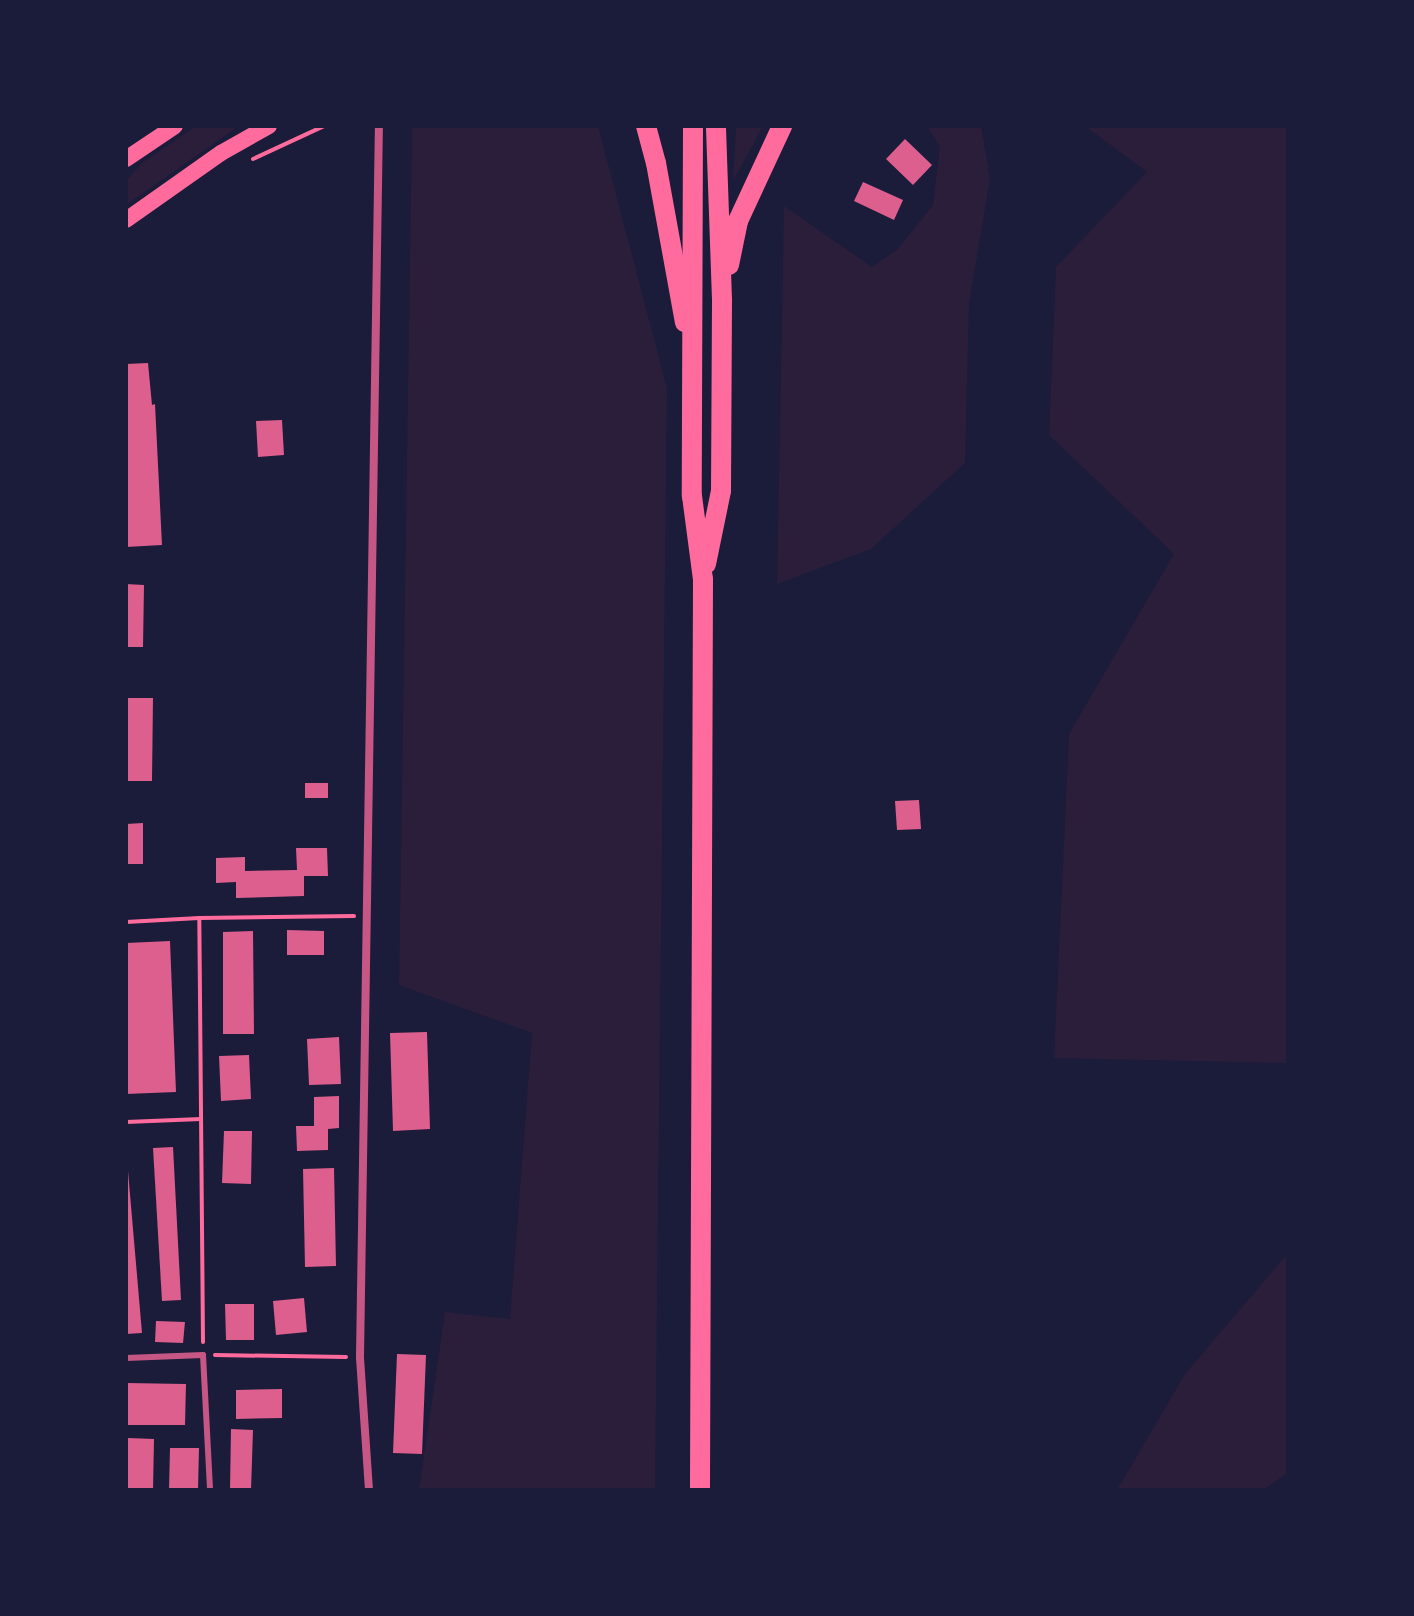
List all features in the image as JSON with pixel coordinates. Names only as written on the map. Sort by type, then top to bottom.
[{"type":"highway","points":[[646,126],[656,163],[694,368]]},
{"type":"highway","points":[[693,126],[692,496],[703,579],[700,1490]]},
{"type":"highway","points":[[703,579],[721,491],[722,300],[716,126]]},
{"type":"highway","points":[[722,300],[738,221],[782,126]]},
{"type":"main road","points":[[126,159],[175,126]]},
{"type":"main road","points":[[126,220],[221,153],[269,126]]},
{"type":"street","points":[[369,1490],[360,1357],[379,126]]},
{"type":"lane","points":[[126,1358],[203,1355],[210,1490]]},
{"type":"path","points":[[244,163],[324,126]]},
{"type":"path","points":[[126,922],[367,916]]},
{"type":"path","points":[[199,918],[203,1355],[360,1357]]},
{"type":"path","points":[[126,1122],[201,1119]]},
{"type":"shaded area","points":[[196,126],[239,126],[126,205],[126,181],[142,163]]},
{"type":"shaded area","points":[[412,126],[598,126],[667,388],[655,1490],[419,1490],[445,1312],[510,1319],[532,1033],[399,985]]},
{"type":"shaded area","points":[[736,126],[763,126],[733,181]]},
{"type":"shaded area","points":[[927,126],[981,126],[990,179],[969,304],[965,463],[871,549],[777,584],[784,206],[872,267],[897,250],[933,205],[940,147]]},
{"type":"shaded area","points":[[1085,126],[1288,126],[1288,1063],[1054,1058],[1069,734],[1174,554],[1049,435],[1056,267],[1147,172]]},
{"type":"shaded area","points":[[1288,1253],[1288,1473],[1263,1490],[1117,1490],[1185,1374]]},
{"type":"building","points":[[905,139],[932,165],[913,185],[886,159]]},
{"type":"building","points":[[863,182],[903,200],[894,220],[854,201]]},
{"type":"building","points":[[148,363],[152,405],[155,404],[162,545],[126,547],[126,364]]},
{"type":"building","points":[[282,420],[284,455],[258,457],[256,421]]},
{"type":"building","points":[[126,584],[144,585],[143,647],[126,647]]},
{"type":"building","points":[[126,698],[153,698],[152,781],[126,781]]},
{"type":"building","points":[[305,783],[328,783],[328,798],[305,798]]},
{"type":"building","points":[[919,800],[921,829],[897,830],[895,801]]},
{"type":"building","points":[[143,823],[143,864],[126,864],[126,824]]},
{"type":"building","points":[[296,848],[327,848],[328,876],[304,876],[304,896],[236,898],[236,882],[216,883],[216,858],[245,857],[245,871],[297,870]]},
{"type":"building","points":[[287,930],[324,931],[324,955],[287,955]]},
{"type":"building","points":[[253,931],[254,1034],[223,1034],[223,932]]},
{"type":"building","points":[[170,941],[176,1092],[126,1094],[126,943]]},
{"type":"building","points":[[427,1032],[430,1129],[393,1131],[390,1033]]},
{"type":"building","points":[[339,1037],[341,1084],[309,1085],[307,1039]]},
{"type":"building","points":[[249,1055],[251,1099],[221,1101],[219,1056]]},
{"type":"building","points":[[339,1096],[339,1128],[328,1129],[328,1150],[297,1151],[296,1126],[314,1126],[314,1097]]},
{"type":"building","points":[[224,1131],[252,1131],[251,1184],[222,1183]]},
{"type":"building","points":[[173,1147],[181,1300],[162,1301],[153,1148]]},
{"type":"building","points":[[126,1148],[142,1333],[126,1334]]},
{"type":"building","points":[[334,1168],[336,1266],[305,1267],[303,1169]]},
{"type":"building","points":[[304,1298],[307,1332],[276,1335],[273,1301]]},
{"type":"building","points":[[225,1304],[254,1304],[254,1340],[226,1340]]},
{"type":"building","points":[[156,1321],[185,1322],[183,1343],[155,1342]]},
{"type":"building","points":[[397,1354],[426,1355],[422,1454],[393,1453]]},
{"type":"building","points":[[126,1383],[186,1384],[185,1425],[126,1425]]},
{"type":"building","points":[[282,1389],[282,1418],[236,1419],[236,1390]]},
{"type":"building","points":[[231,1429],[253,1430],[251,1490],[230,1490]]},
{"type":"building","points":[[128,1438],[154,1439],[153,1490],[127,1490]]},
{"type":"building","points":[[170,1448],[199,1448],[198,1490],[169,1490]]}]
